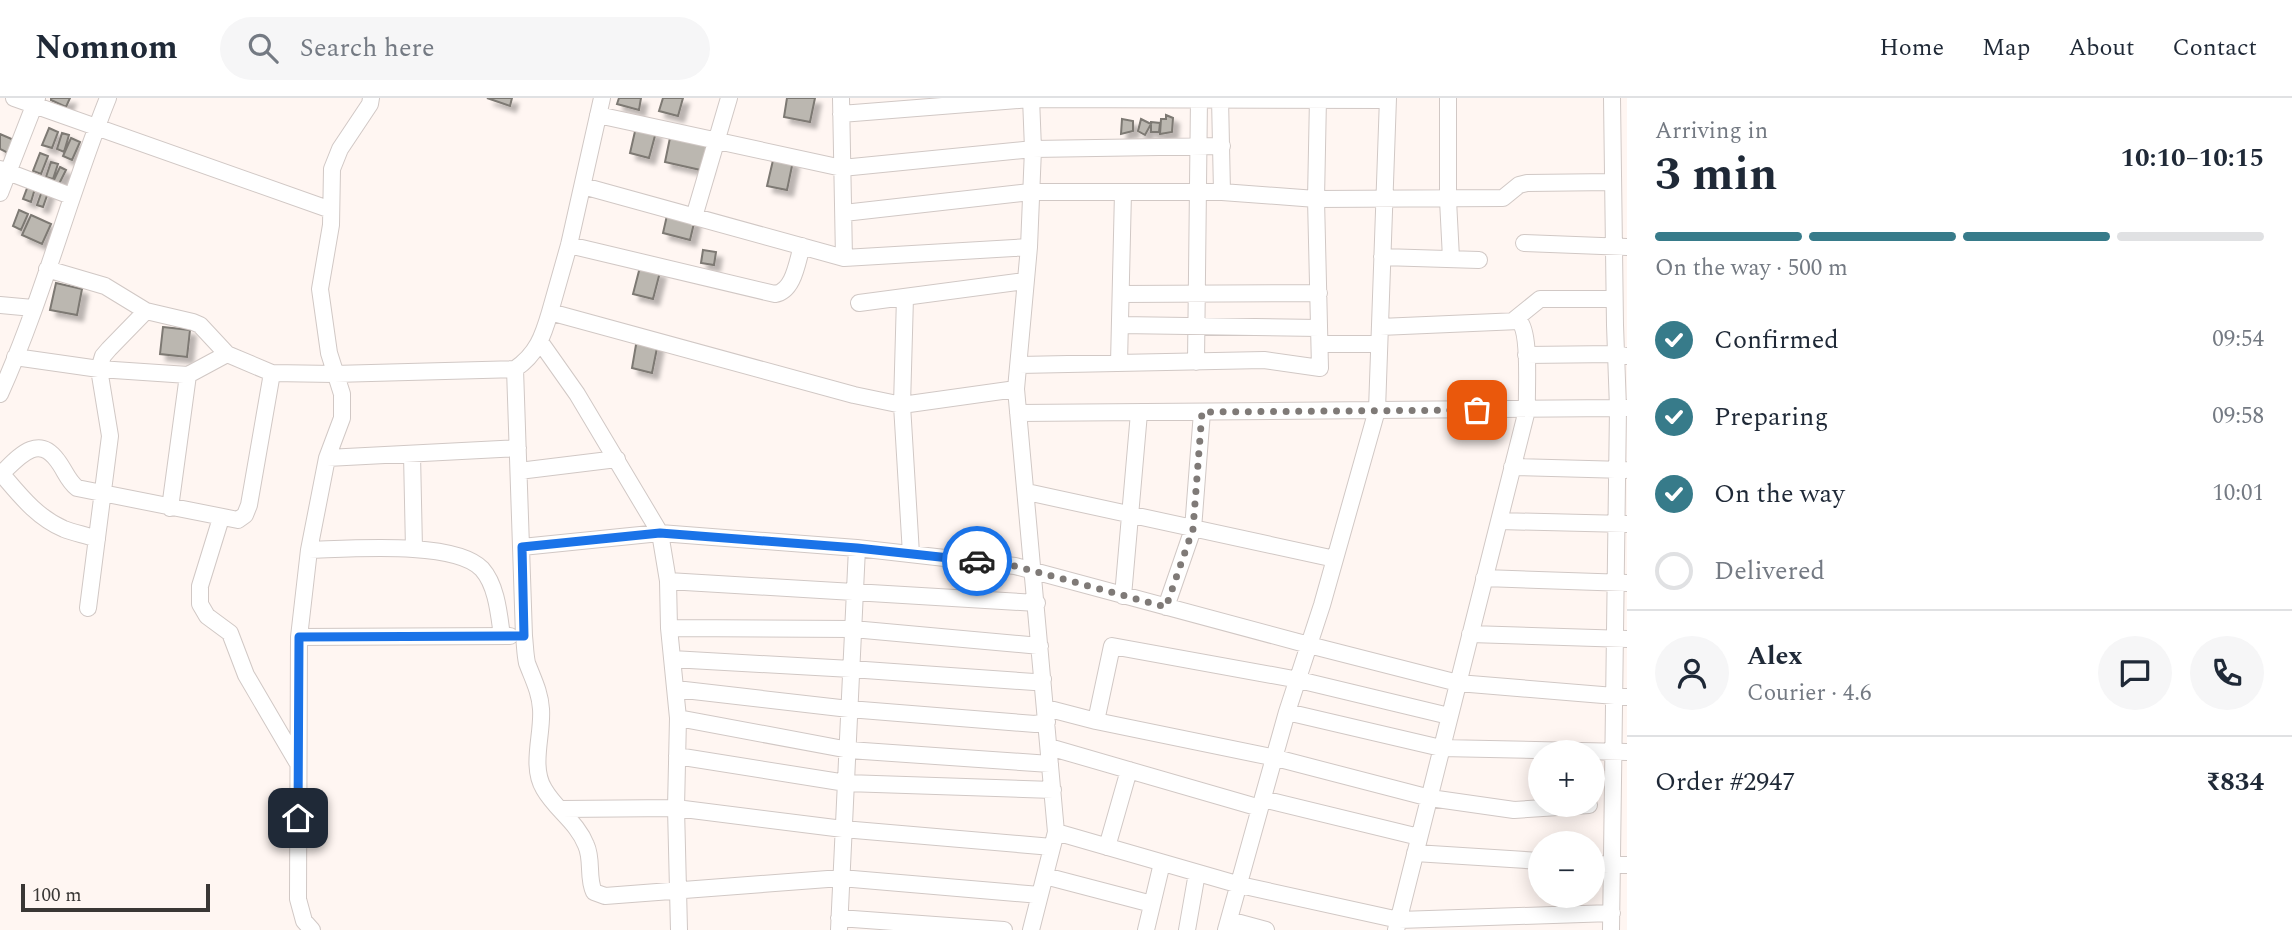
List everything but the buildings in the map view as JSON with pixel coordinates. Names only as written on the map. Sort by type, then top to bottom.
[{"type":"street","points":[[13,98],[36,102],[96,128],[331,210]]},
{"type":"street","points":[[1,390],[108,98]]},
{"type":"street","points":[[312,930],[304,921],[298,899],[299,637],[309,550],[327,458],[342,418],[342,394],[329,354],[320,289],[331,225],[331,181],[335,158],[370,104],[371,98]]},
{"type":"street","points":[[47,269],[105,286],[146,311],[193,321],[228,354],[272,373],[515,369],[526,362],[541,343],[569,246],[602,98]]},
{"type":"street","points":[[694,217],[729,98]]},
{"type":"street","points":[[1196,362],[1199,98]]},
{"type":"street","points":[[1220,98],[1222,192]]},
{"type":"street","points":[[1019,365],[1264,360],[1320,368],[1316,199],[1318,98]]},
{"type":"street","points":[[1448,98],[1451,258]]},
{"type":"street","points":[[1611,930],[1620,865],[1623,408],[1621,355],[1614,299],[1620,246],[1613,182],[1612,98]]},
{"type":"street","points":[[1031,99],[1033,149],[1029,247],[1016,389],[1037,603],[1054,840],[1031,930]]},
{"type":"street","points":[[844,258],[841,106],[1031,99],[1388,99],[1377,410],[1310,645],[1287,712],[1228,925],[1266,930]]},
{"type":"street","points":[[0,193],[4,170],[36,102]]},
{"type":"street","points":[[598,115],[842,167],[1033,149],[1222,146]]},
{"type":"street","points":[[4,170],[71,196]]},
{"type":"street","points":[[844,213],[1030,192],[1222,192],[1316,199],[1448,200],[1503,198],[1527,183],[1613,182]]},
{"type":"street","points":[[583,186],[844,258],[1029,247]]},
{"type":"street","points":[[1119,363],[1123,192]]},
{"type":"street","points":[[1524,243],[1620,246]]},
{"type":"street","points":[[569,246],[775,294],[782,293],[789,287],[802,246]]},
{"type":"street","points":[[1382,257],[1479,260]]},
{"type":"street","points":[[859,303],[1025,281]]},
{"type":"street","points":[[1121,294],[1319,293]]},
{"type":"street","points":[[905,298],[902,405],[911,554]]},
{"type":"street","points":[[1514,320],[1540,299],[1614,299]]},
{"type":"street","points":[[0,305],[33,308]]},
{"type":"street","points":[[88,608],[110,436],[99,369],[108,349],[146,311]]},
{"type":"street","points":[[550,312],[902,405],[1016,389]]},
{"type":"street","points":[[1380,327],[1519,320],[1525,328],[1526,355],[1527,410],[1397,925]]},
{"type":"street","points":[[1120,325],[1197,327],[1320,336],[1379,344]]},
{"type":"street","points":[[541,343],[577,394],[660,533],[668,581],[669,628],[678,718],[676,808],[679,930]]},
{"type":"street","points":[[15,357],[99,369],[188,375],[228,354]]},
{"type":"street","points":[[1526,355],[1621,355]]},
{"type":"street","points":[[515,369],[524,636],[527,661],[538,687],[542,712],[538,768],[543,788],[575,824],[586,844],[591,862],[591,885],[598,895],[841,878],[1040,895]]},
{"type":"street","points":[[97,539],[47,520],[16,493],[1,473],[27,449],[38,448],[50,453],[57,460],[69,482],[77,488],[238,520],[245,514],[272,373]]},
{"type":"street","points":[[170,508],[188,375]]},
{"type":"street","points":[[1018,414],[1623,408]]},
{"type":"street","points":[[1166,607],[1193,529],[1202,412]]},
{"type":"street","points":[[1124,596],[1139,413]]},
{"type":"street","points":[[327,458],[518,448]]},
{"type":"street","points":[[412,454],[414,549]]},
{"type":"street","points":[[519,471],[617,459]]},
{"type":"street","points":[[1513,467],[1622,471]]},
{"type":"street","points":[[1027,492],[1335,559]]},
{"type":"street","points":[[221,518],[200,586],[200,604],[207,616],[230,633],[246,675],[298,764]]},
{"type":"street","points":[[1499,521],[1622,524]]},
{"type":"street","points":[[522,547],[660,533],[857,548],[1015,566],[1458,683],[1621,697]]},
{"type":"street","points":[[857,548],[839,924],[1004,930]]},
{"type":"street","points":[[309,550],[414,549],[466,559],[482,569],[495,594],[502,636]]},
{"type":"street","points":[[1484,578],[1621,583]]},
{"type":"street","points":[[668,581],[1037,603]]},
{"type":"street","points":[[669,628],[853,629],[1040,646]]},
{"type":"street","points":[[1470,634],[1621,639]]},
{"type":"street","points":[[299,637],[524,636]]},
{"type":"street","points":[[1096,721],[1112,646],[1299,680],[1450,716]]},
{"type":"street","points":[[673,659],[1034,682],[1043,679]]},
{"type":"street","points":[[676,689],[849,709],[1035,724],[1046,715],[1096,721],[1276,758],[1430,798],[1514,810],[1528,809]]},
{"type":"street","points":[[1287,712],[1441,748],[1620,752]]},
{"type":"street","points":[[678,718],[849,750],[1050,764]]},
{"type":"street","points":[[1049,747],[1129,771],[1261,804],[1419,837]]},
{"type":"street","points":[[677,756],[846,783],[1052,790]]},
{"type":"street","points":[[1107,847],[1129,771]]},
{"type":"street","points":[[561,808],[676,808],[843,828],[1054,840],[1107,847],[1240,885],[1397,925],[1612,913]]},
{"type":"street","points":[[1415,853],[1528,860]]},
{"type":"street","points":[[1146,930],[1162,863]]},
{"type":"street","points":[[1188,930],[1197,873]]},
{"type":"street","points":[[1045,876],[1152,904]]},
{"type":"way so far","points":[[977,561],[1015,566],[1166,607],[1193,529],[1202,412],[1477,410]]},
{"type":"route","points":[[298,818],[299,637],[524,636],[522,547],[660,533],[857,548],[977,561]]}]
